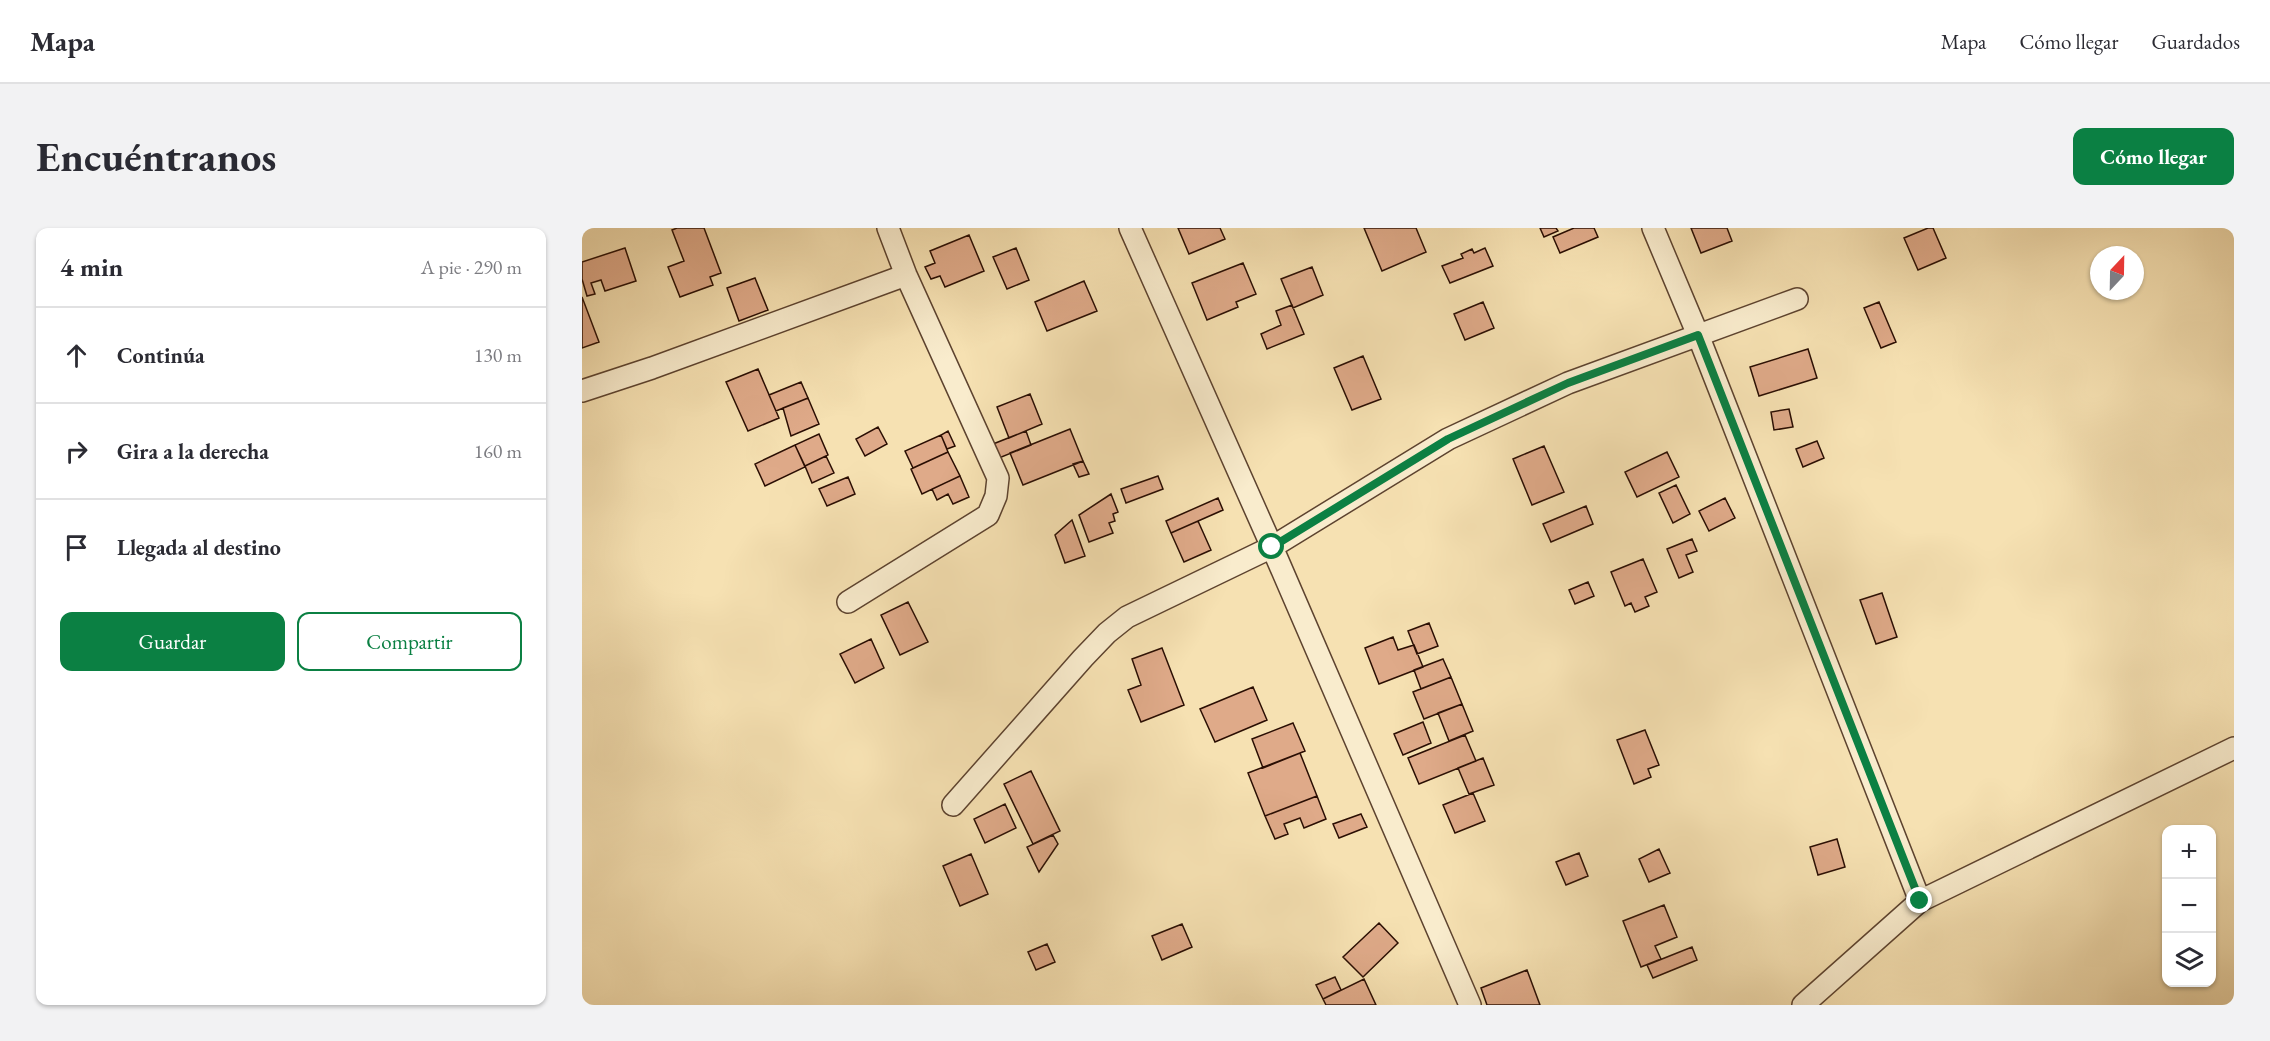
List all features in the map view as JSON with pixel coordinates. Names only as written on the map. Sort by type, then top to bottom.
[{"type":"street","points":[[848,602],[988,515],[996,496],[998,478],[906,275],[888,228]]},
{"type":"street","points":[[1130,228],[1272,547],[1470,1005]]},
{"type":"street","points":[[1653,228],[1698,335],[1920,901]]},
{"type":"street","points":[[582,391],[652,368],[906,275]]},
{"type":"street","points":[[953,805],[1107,633],[1127,617],[1272,547],[1448,439],[1568,383],[1797,299]]},
{"type":"street","points":[[1803,1005],[1920,901],[2234,748]]},
{"type":"building","points":[[704,228],[721,273],[710,277],[713,285],[680,297],[668,267],[684,261],[672,230]]},
{"type":"building","points":[[1178,228],[1220,228],[1225,239],[1189,254]]},
{"type":"building","points":[[1364,228],[1416,228],[1426,252],[1382,271]]},
{"type":"building","points":[[1540,228],[1556,228],[1558,231],[1544,237]]},
{"type":"building","points":[[1574,228],[1594,228],[1598,237],[1560,253],[1553,237]]},
{"type":"building","points":[[1691,228],[1727,228],[1732,241],[1701,253]]},
{"type":"building","points":[[1933,228],[1946,258],[1918,270],[1904,238]]},
{"type":"building","points":[[969,235],[984,271],[945,287],[940,276],[931,279],[925,267],[935,263],[930,251]]},
{"type":"building","points":[[625,248],[636,281],[605,291],[601,280],[591,283],[595,294],[587,296],[582,279],[582,262]]},
{"type":"building","points":[[1016,248],[1029,280],[1007,289],[993,257]]},
{"type":"building","points":[[1485,248],[1493,266],[1450,283],[1442,266],[1463,258],[1461,254],[1472,249],[1474,253]]},
{"type":"building","points":[[1243,263],[1256,294],[1236,302],[1238,307],[1207,320],[1192,283]]},
{"type":"building","points":[[1312,267],[1323,295],[1293,308],[1281,279]]},
{"type":"building","points":[[755,278],[768,310],[739,321],[727,288]]},
{"type":"building","points":[[1084,281],[1097,311],[1047,331],[1035,302]]},
{"type":"building","points":[[582,297],[599,342],[582,348]]},
{"type":"building","points":[[1483,302],[1494,328],[1465,340],[1454,314]]},
{"type":"building","points":[[1879,302],[1896,342],[1881,348],[1864,308]]},
{"type":"building","points":[[1292,305],[1304,334],[1267,349],[1261,334],[1281,325],[1276,311]]},
{"type":"building","points":[[1808,349],[1817,378],[1759,396],[1750,367]]},
{"type":"building","points":[[1363,356],[1381,399],[1352,410],[1334,368]]},
{"type":"building","points":[[758,369],[779,418],[748,431],[726,382]]},
{"type":"building","points":[[801,382],[808,398],[776,411],[769,395]]},
{"type":"building","points":[[1030,394],[1042,424],[1009,438],[997,407]]},
{"type":"building","points":[[808,398],[819,424],[791,436],[783,408]]},
{"type":"building","points":[[1789,409],[1793,427],[1774,430],[1771,412]]},
{"type":"building","points":[[878,427],[887,444],[865,456],[856,439]]},
{"type":"building","points":[[1070,429],[1083,461],[1023,485],[1010,453]]},
{"type":"building","points":[[948,431],[955,446],[947,449],[941,435]]},
{"type":"building","points":[[1026,431],[1031,445],[994,460],[988,446]]},
{"type":"building","points":[[819,434],[828,455],[805,466],[795,445]]},
{"type":"building","points":[[941,435],[948,452],[913,468],[905,451]]},
{"type":"building","points":[[1817,441],[1824,458],[1803,467],[1796,449]]},
{"type":"building","points":[[795,445],[805,467],[765,486],[755,464]]},
{"type":"building","points":[[1544,446],[1564,492],[1532,505],[1513,459]]},
{"type":"building","points":[[948,452],[960,476],[922,494],[911,469]]},
{"type":"building","points":[[1667,452],[1679,477],[1637,497],[1625,472]]},
{"type":"building","points":[[826,456],[834,473],[812,483],[805,466]]},
{"type":"building","points":[[1083,461],[1089,474],[1079,477],[1073,464]]},
{"type":"building","points":[[960,476],[969,497],[953,504],[948,494],[937,500],[932,489]]},
{"type":"building","points":[[1158,476],[1163,489],[1126,503],[1121,489]]},
{"type":"building","points":[[848,477],[855,494],[827,506],[819,489]]},
{"type":"building","points":[[1676,485],[1690,514],[1673,523],[1659,493]]},
{"type":"building","points":[[1111,494],[1118,512],[1113,514],[1115,521],[1109,523],[1113,533],[1089,542],[1079,515]]},
{"type":"building","points":[[1218,498],[1223,510],[1171,533],[1166,521]]},
{"type":"building","points":[[1725,498],[1735,518],[1709,531],[1699,511]]},
{"type":"building","points":[[1586,506],[1593,524],[1551,542],[1543,524]]},
{"type":"building","points":[[1072,520],[1085,556],[1065,563],[1055,535]]},
{"type":"building","points":[[1198,521],[1211,550],[1184,562],[1171,533]]},
{"type":"building","points":[[1692,539],[1697,551],[1686,555],[1693,572],[1679,578],[1667,549]]},
{"type":"building","points":[[1643,559],[1657,592],[1645,597],[1649,606],[1635,612],[1631,603],[1625,606],[1611,572]]},
{"type":"building","points":[[1588,582],[1594,596],[1575,604],[1569,590]]},
{"type":"building","points":[[1882,593],[1897,637],[1876,644],[1860,600]]},
{"type":"building","points":[[908,602],[928,642],[900,655],[881,615]]},
{"type":"building","points":[[1429,623],[1438,646],[1417,654],[1408,631]]},
{"type":"building","points":[[1393,637],[1398,650],[1414,645],[1423,667],[1379,684],[1365,648]]},
{"type":"building","points":[[871,639],[884,668],[855,683],[840,654]]},
{"type":"building","points":[[1162,648],[1184,705],[1141,722],[1128,690],[1141,685],[1132,659]]},
{"type":"building","points":[[1443,659],[1451,677],[1421,689],[1414,670]]},
{"type":"building","points":[[1451,677],[1462,704],[1424,719],[1413,692]]},
{"type":"building","points":[[1253,687],[1267,720],[1215,742],[1200,709]]},
{"type":"building","points":[[1462,704],[1473,731],[1449,741],[1438,713]]},
{"type":"building","points":[[1423,722],[1431,743],[1403,755],[1394,734]]},
{"type":"building","points":[[1293,723],[1305,751],[1263,768],[1252,739]]},
{"type":"building","points":[[1645,730],[1659,765],[1648,769],[1651,777],[1634,784],[1617,740]]},
{"type":"building","points":[[1465,735],[1476,761],[1419,784],[1408,758]]},
{"type":"building","points":[[1300,753],[1317,796],[1265,816],[1248,773]]},
{"type":"building","points":[[1483,758],[1494,785],[1469,794],[1458,768]]},
{"type":"building","points":[[1031,771],[1060,831],[1033,844],[1004,784]]},
{"type":"building","points":[[1473,793],[1485,821],[1455,833],[1443,805]]},
{"type":"building","points":[[1317,796],[1326,819],[1304,828],[1300,818],[1284,824],[1288,834],[1275,839],[1265,816]]},
{"type":"building","points":[[1005,804],[1016,828],[985,843],[974,819]]},
{"type":"building","points":[[1361,814],[1367,827],[1339,838],[1333,824]]},
{"type":"building","points":[[1053,835],[1058,844],[1039,872],[1027,847]]},
{"type":"building","points":[[1837,839],[1845,867],[1818,875],[1810,847]]},
{"type":"building","points":[[1659,849],[1670,873],[1649,882],[1639,859]]},
{"type":"building","points":[[1579,853],[1588,876],[1566,885],[1556,862]]},
{"type":"building","points":[[971,854],[988,894],[960,906],[943,866]]},
{"type":"building","points":[[1664,905],[1677,937],[1655,946],[1661,959],[1641,967],[1623,921]]},
{"type":"building","points":[[1379,923],[1398,943],[1363,977],[1343,957]]},
{"type":"building","points":[[1182,924],[1192,947],[1162,960],[1152,936]]},
{"type":"building","points":[[1047,944],[1055,962],[1036,970],[1028,952]]},
{"type":"building","points":[[1692,947],[1697,960],[1653,978],[1647,965]]},
{"type":"building","points":[[1527,970],[1540,1005],[1487,1005],[1481,988]]},
{"type":"building","points":[[1335,977],[1341,990],[1323,999],[1316,985]]},
{"type":"building","points":[[1364,979],[1376,1005],[1326,1005],[1323,999]]},
{"type":"route","points":[[1272,547],[1448,439],[1568,383],[1698,335],[1920,901]]}]
